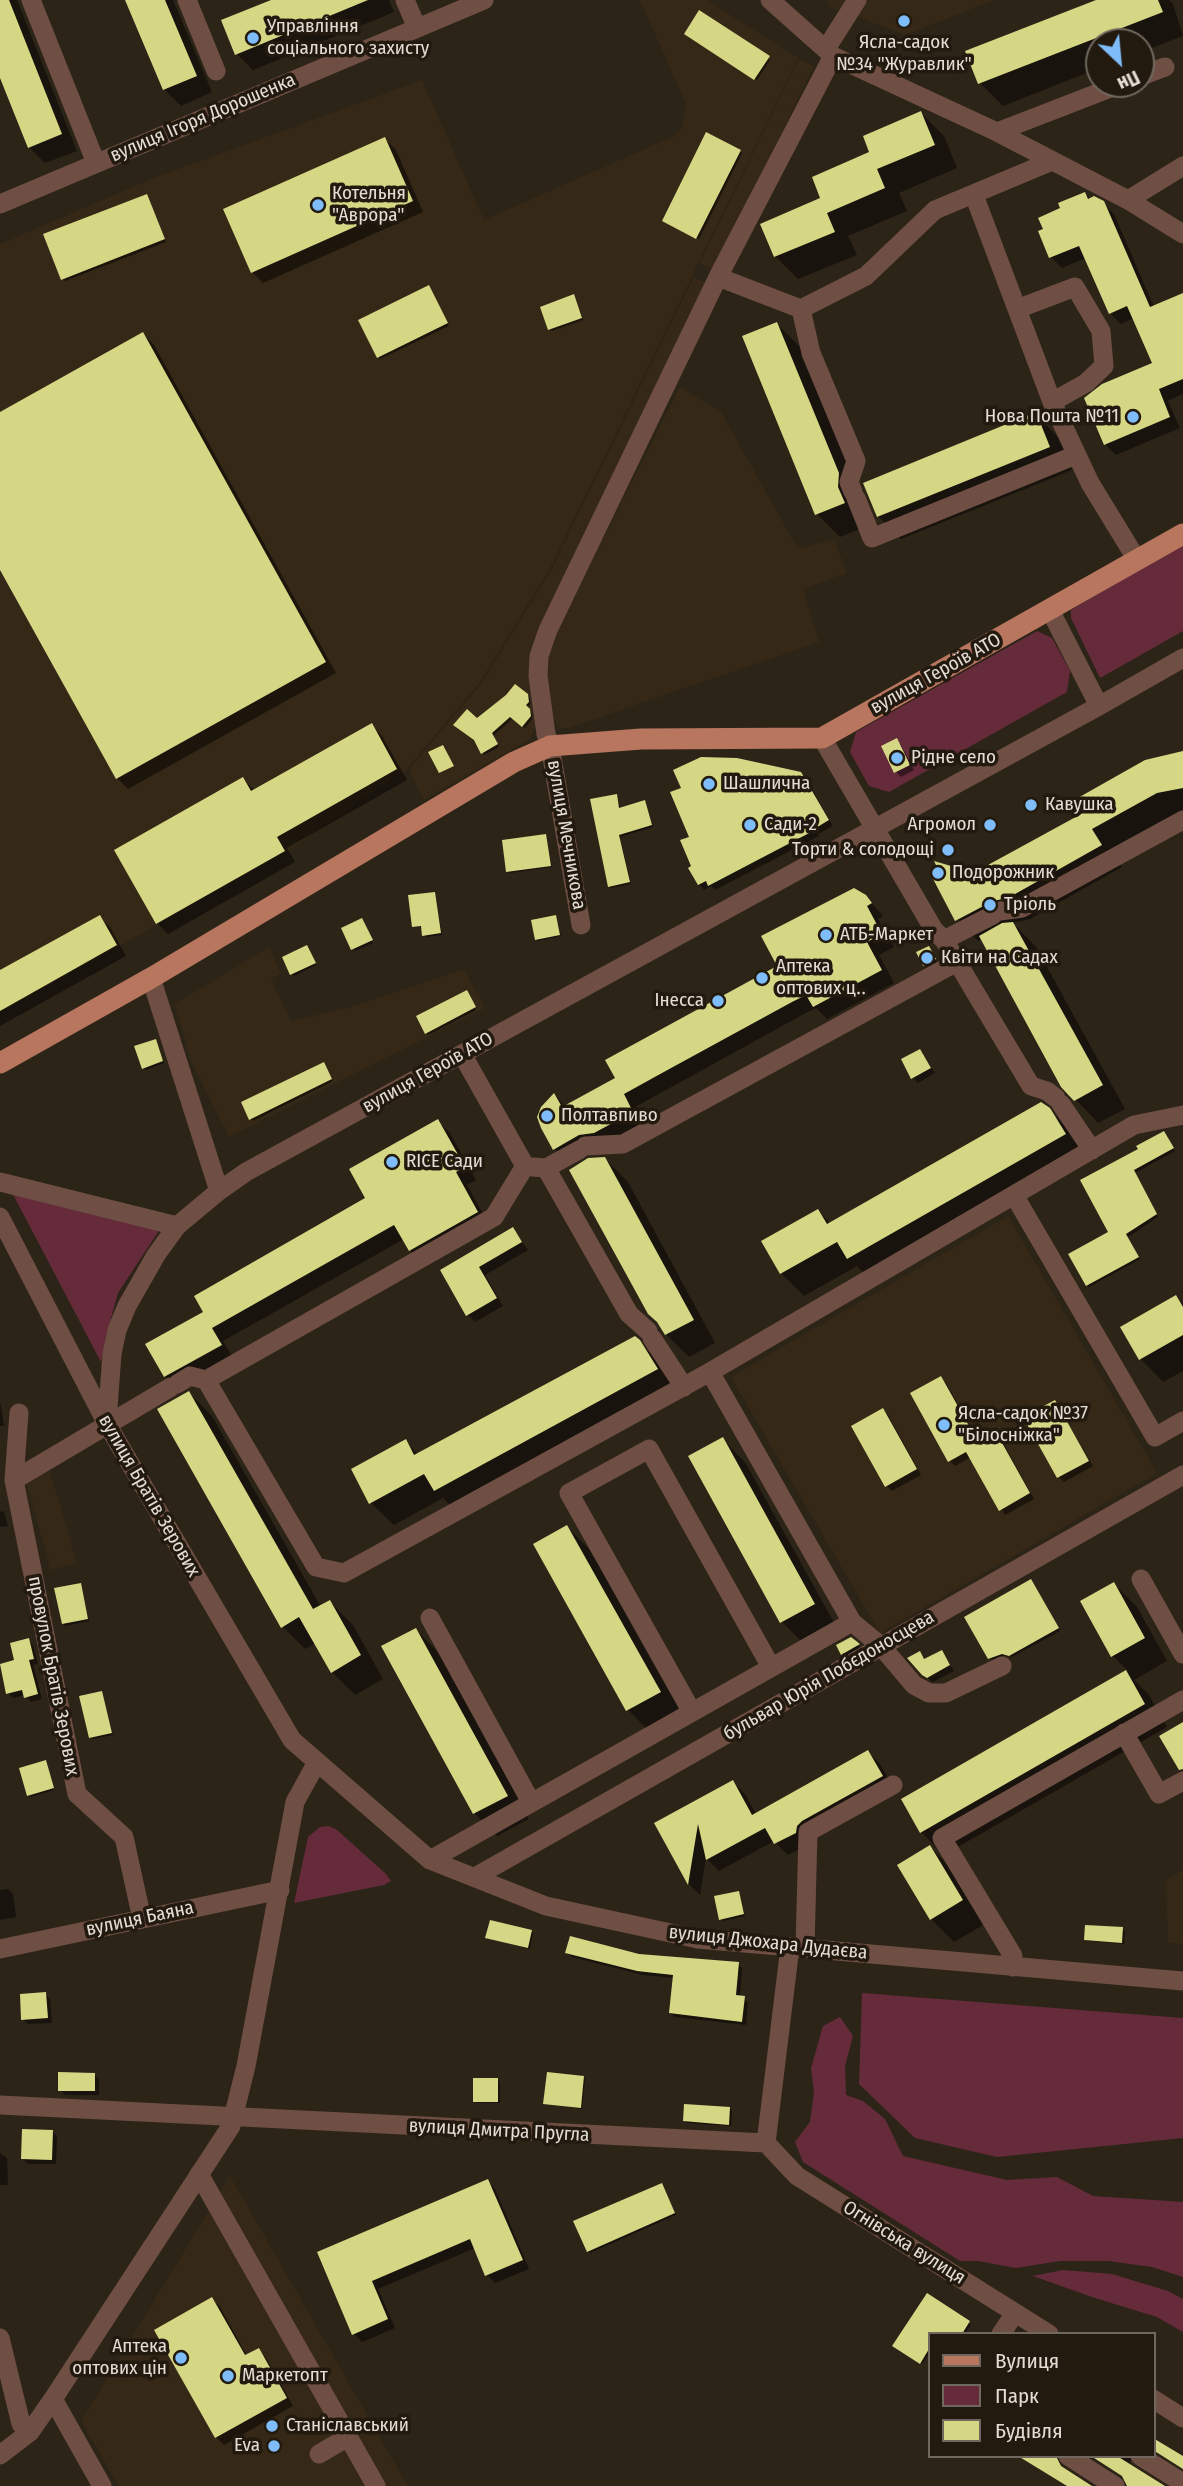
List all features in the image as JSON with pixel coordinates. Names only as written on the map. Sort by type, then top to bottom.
[{"type":"main road","name":"вулиця Героїв АТО","points":[[0,1063],[151,978],[514,762],[550,746],[641,738],[822,738],[1183,534]]},
{"type":"street","points":[[32,0],[96,163]]},
{"type":"street","points":[[187,0],[216,71]]},
{"type":"street","points":[[405,0],[417,28]]},
{"type":"street","name":"вулиця Ігоря Дорошенка","points":[[0,204],[484,0]]},
{"type":"street","points":[[770,0],[829,52],[997,132],[1128,200],[1183,234]]},
{"type":"street","name":"вулиця Мечникова","points":[[581,925],[550,746],[545,734],[538,676],[539,656],[548,630],[719,277],[857,0]]},
{"type":"street","points":[[1155,71],[1165,67]]},
{"type":"street","points":[[997,132],[1085,98]]},
{"type":"street","points":[[719,277],[801,309],[866,276],[935,210],[1052,161]]},
{"type":"street","points":[[1128,200],[1183,166]]},
{"type":"street","points":[[974,195],[1052,402],[1090,483],[1137,560]]},
{"type":"street","points":[[1017,309],[1075,287],[1101,331],[1104,366],[1086,383],[1052,402]]},
{"type":"street","points":[[801,309],[811,353],[856,461],[849,482],[872,538],[1076,455]]},
{"type":"street","points":[[1050,610],[1100,706]]},
{"type":"street","name":"вулиця Героїв АТО","points":[[107,1424],[109,1376],[117,1329],[141,1279],[177,1226],[219,1191],[246,1172],[1100,706],[1183,658]]},
{"type":"street","points":[[822,738],[934,930],[944,940],[1031,1086],[1047,1091],[1058,1101],[1092,1150]]},
{"type":"street","points":[[944,940],[996,913],[1022,908],[1183,820]]},
{"type":"street","points":[[525,1166],[546,1168],[582,1148],[623,1144],[957,962]]},
{"type":"street","points":[[151,978],[219,1191]]},
{"type":"street","points":[[462,1054],[525,1166]]},
{"type":"street","points":[[206,1380],[316,1567],[344,1573],[684,1387],[1135,1125],[1183,1115]]},
{"type":"street","points":[[14,1480],[190,1376],[206,1380],[494,1217],[525,1166]]},
{"type":"street","points":[[546,1168],[629,1314],[650,1334],[684,1387]]},
{"type":"street","points":[[0,1182],[177,1226]]},
{"type":"street","points":[[1014,1195],[1155,1437],[1183,1421]]},
{"type":"street","name":"вулиця Братів Зерових","points":[[0,1217],[107,1424],[292,1740],[317,1762]]},
{"type":"street","points":[[710,1372],[852,1622],[881,1646],[914,1685],[929,1693],[946,1693],[1002,1666]]},
{"type":"street","name":"провулок Братів Зерових","points":[[19,1413],[14,1480],[77,1794],[124,1837],[142,1919]]},
{"type":"street","points":[[692,1712],[569,1493],[649,1449],[771,1667]]},
{"type":"street","name":"бульвар Юрія Побєдоносцева","points":[[475,1877],[1183,1475]]},
{"type":"street","points":[[1141,1579],[1183,1654]]},
{"type":"street","points":[[430,1618],[531,1802]]},
{"type":"street","points":[[430,1860],[852,1622]]},
{"type":"street","points":[[1012,1967],[1013,1956],[942,1838],[1183,1700]]},
{"type":"street","points":[[1124,1733],[1159,1794],[1183,1781]]},
{"type":"street","points":[[0,2455],[30,2432],[231,2126],[246,2066],[295,1802],[317,1762]]},
{"type":"street","name":"вулиця Джохара Дудаєва","points":[[317,1762],[430,1860],[546,1906],[698,1939],[1183,1981]]},
{"type":"street","points":[[766,2143],[798,1948],[808,1832],[893,1785]]},
{"type":"street","name":"вулиця Баяна","points":[[0,1949],[280,1890]]},
{"type":"street","name":"вулиця Дмитра Пругла","points":[[0,2105],[766,2143]]},
{"type":"street","name":"Огнівська вулиця","points":[[766,2143],[797,2176],[1046,2332]]},
{"type":"street","points":[[199,2175],[376,2486]]},
{"type":"street","points":[[1002,2332],[1015,2313]]},
{"type":"street","points":[[0,2338],[21,2424],[30,2432]]},
{"type":"street","points":[[53,2399],[102,2486]]},
{"type":"street","points":[[1155,2400],[1183,2418]]},
{"type":"street","points":[[319,2454],[348,2437]]},
{"type":"street","points":[[1071,2458],[1115,2486]]},
{"type":"street","points":[[1143,2458],[1183,2483]]},
{"type":"shaded area","points":[[640,0],[707,0],[798,58],[549,570],[479,683],[406,770],[286,852],[0,1013],[0,244],[151,179],[422,80],[484,220],[672,137],[682,127],[686,104]]},
{"type":"shaded area","name":"Ясла-садок №34 \"Журавлик\"","points":[[826,0],[995,0],[905,35],[829,6]]},
{"type":"shaded area","points":[[799,59],[814,66],[715,270],[700,263]]},
{"type":"shaded area","points":[[694,277],[708,284],[535,645],[537,723],[530,739],[424,800],[409,770],[481,684],[551,571]]},
{"type":"shaded area","points":[[680,387],[721,412],[798,549],[834,539],[847,573],[803,589],[819,642],[569,728],[559,728],[553,719],[545,664],[550,643]]},
{"type":"shaded area","points":[[269,947],[281,973],[271,979],[291,1021],[347,1008],[464,969],[485,1008],[229,1137],[191,1062],[175,1004]]},
{"type":"shaded area","name":"Ясла-садок №37 \"Білосніжка\"","points":[[1008,1216],[1157,1473],[880,1633],[731,1377]]},
{"type":"shaded area","points":[[50,1471],[77,1563],[51,1570],[25,1479]]},
{"type":"shaded area","points":[[1183,1870],[1183,1944],[1168,1942],[1166,1880]]},
{"type":"shaded area","points":[[230,2176],[408,2486],[119,2486],[81,2421]]},
{"type":"green space","points":[[1183,544],[1183,631],[1100,678],[1071,618],[1071,610]]},
{"type":"green space","points":[[1037,631],[1052,638],[1070,671],[1067,692],[889,792],[869,786],[850,752],[856,732]]},
{"type":"green space","points":[[6,1181],[164,1223],[118,1293],[101,1362]]},
{"type":"green space","points":[[320,1827],[336,1829],[391,1881],[384,1885],[294,1903],[308,1837]]},
{"type":"green space","points":[[862,1993],[1183,2018],[1183,2138],[997,2157],[915,2138],[859,2084]]},
{"type":"green space","points":[[840,2017],[853,2036],[845,2066],[846,2095],[863,2101],[885,2119],[903,2156],[1007,2180],[1057,2177],[1093,2196],[1183,2202],[1183,2277],[1152,2267],[1108,2261],[1060,2261],[1016,2268],[978,2261],[960,2261],[803,2162],[795,2142],[810,2122],[814,2092],[811,2068],[823,2026]]},
{"type":"green space","points":[[1063,2270],[1112,2274],[1168,2291],[1183,2299],[1183,2332],[1157,2317],[1033,2276]]},
{"type":"building","points":[[0,0],[9,0],[62,134],[28,148],[0,78]]},
{"type":"building","points":[[125,0],[165,0],[197,76],[163,90]]},
{"type":"building","name":"Управління соціального захисту","points":[[271,0],[368,0],[235,55],[221,20]]},
{"type":"building","points":[[1096,0],[1158,0],[1163,12],[1122,28],[1085,28],[1085,42],[978,84],[965,51]]},
{"type":"building","points":[[699,10],[770,56],[754,80],[684,34]]},
{"type":"building","points":[[921,111],[935,145],[877,169],[885,188],[827,213],[835,232],[774,257],[760,224],[820,198],[812,177],[869,152],[863,136]]},
{"type":"building","points":[[706,132],[741,150],[696,239],[662,221]]},
{"type":"building","name":"Котельня \"Аврора\"","points":[[385,137],[413,201],[251,273],[223,209]]},
{"type":"building","points":[[1085,192],[1088,199],[1094,196],[1104,201],[1150,307],[1183,293],[1183,379],[1159,389],[1170,417],[1104,445],[1084,398],[1102,384],[1152,363],[1127,306],[1109,314],[1079,246],[1049,258],[1038,231],[1043,229],[1038,218],[1060,208],[1058,203]]},
{"type":"building","points":[[147,194],[165,239],[61,280],[43,234]]},
{"type":"building","points":[[429,285],[448,323],[377,358],[358,320]]},
{"type":"building","points":[[574,294],[582,318],[548,330],[540,307]]},
{"type":"building","points":[[777,322],[839,473],[838,487],[845,503],[815,515],[742,336]]},
{"type":"building","points":[[143,332],[326,662],[116,779],[0,570],[0,412]]},
{"type":"building","points":[[1036,412],[1050,447],[877,517],[863,483]]},
{"type":"building","points":[[515,684],[528,694],[529,702],[526,705],[531,716],[522,727],[510,717],[492,733],[498,744],[481,754],[474,740],[453,725],[467,709],[477,718],[506,695]]},
{"type":"building","points":[[372,723],[397,769],[277,837],[285,851],[156,924],[114,850],[243,777],[251,791]]},
{"type":"building","name":"Рідне село","points":[[897,738],[910,765],[894,773],[881,746]]},
{"type":"building","points":[[443,745],[454,766],[439,773],[428,752]]},
{"type":"building","points":[[1183,751],[1183,788],[1157,793],[1092,829],[1102,845],[1008,898],[993,901],[955,921],[931,875],[939,871],[934,861],[951,866],[966,877],[1083,813],[1076,799],[1145,760]]},
{"type":"building","name":"Сади-2","points":[[701,757],[737,758],[801,772],[829,820],[708,886],[706,881],[698,885],[688,868],[691,866],[680,840],[689,837],[670,792],[681,788],[673,770]]},
{"type":"building","points":[[617,794],[619,808],[645,800],[652,825],[619,835],[630,882],[608,887],[590,799]]},
{"type":"building","points":[[546,834],[551,866],[506,872],[502,840]]},
{"type":"building","points":[[854,888],[866,895],[872,903],[867,906],[882,934],[867,942],[882,970],[813,1007],[806,995],[662,1073],[624,1094],[633,1112],[594,1133],[579,1135],[553,1150],[537,1117],[541,1107],[554,1093],[562,1107],[615,1078],[605,1060],[777,966],[761,936]]},
{"type":"building","points":[[435,892],[441,933],[422,936],[421,926],[412,927],[408,895]]},
{"type":"building","points":[[100,915],[117,945],[0,1011],[0,970]]},
{"type":"building","points":[[556,915],[560,935],[535,940],[531,920]]},
{"type":"building","points":[[362,918],[373,940],[351,950],[341,928]]},
{"type":"building","points":[[1013,922],[1103,1085],[1074,1101],[1061,1087],[979,936],[1002,923]]},
{"type":"building","points":[[307,945],[316,963],[290,975],[282,957]]},
{"type":"building","name":"Квіти на Садах","points":[[929,946],[936,959],[923,966],[916,952]]},
{"type":"building","points":[[467,990],[476,1007],[425,1034],[416,1016]]},
{"type":"building","points":[[156,1039],[163,1061],[142,1069],[134,1046]]},
{"type":"building","points":[[920,1049],[931,1068],[911,1079],[901,1059]]},
{"type":"building","points":[[324,1062],[332,1079],[249,1120],[241,1102]]},
{"type":"building","points":[[1041,1102],[1050,1108],[1066,1134],[847,1259],[837,1242],[780,1274],[761,1241],[818,1209],[827,1224]]},
{"type":"building","points":[[438,1119],[465,1167],[456,1172],[478,1212],[409,1251],[394,1225],[212,1328],[222,1345],[164,1377],[145,1344],[203,1312],[194,1296],[365,1198],[349,1169]]},
{"type":"building","points":[[1164,1131],[1174,1148],[1134,1170],[1157,1214],[1126,1234],[1139,1257],[1086,1286],[1068,1254],[1108,1232],[1080,1180],[1138,1149],[1136,1146]]},
{"type":"building","points":[[605,1157],[694,1320],[665,1335],[648,1314],[569,1170],[588,1158]]},
{"type":"building","points":[[513,1227],[522,1242],[479,1267],[497,1298],[466,1316],[440,1270]]},
{"type":"building","points":[[1176,1295],[1183,1307],[1183,1335],[1139,1360],[1120,1327]]},
{"type":"building","points":[[635,1336],[658,1369],[434,1491],[424,1474],[369,1504],[351,1469],[406,1439],[414,1455]]},
{"type":"building","points":[[941,1376],[978,1442],[996,1432],[1030,1493],[999,1511],[966,1452],[948,1462],[910,1393]]},
{"type":"building","points":[[189,1391],[313,1609],[330,1600],[361,1655],[331,1673],[299,1617],[281,1628],[157,1409]]},
{"type":"building","points":[[1055,1400],[1089,1461],[1057,1478],[1023,1417]]},
{"type":"building","points":[[883,1408],[917,1469],[885,1487],[851,1426]]},
{"type":"building","points":[[723,1437],[815,1604],[780,1623],[688,1456]]},
{"type":"building","points":[[567,1525],[661,1692],[626,1711],[533,1544]]},
{"type":"building","points":[[1031,1579],[1059,1628],[1009,1656],[1002,1654],[988,1659],[964,1617]]},
{"type":"building","points":[[1114,1582],[1145,1638],[1111,1657],[1080,1601]]},
{"type":"building","points":[[81,1583],[88,1619],[62,1624],[54,1588]]},
{"type":"building","points":[[416,1628],[508,1796],[473,1814],[381,1646]]},
{"type":"building","points":[[851,1637],[860,1644],[841,1655],[836,1645]]},
{"type":"building","points":[[29,1638],[34,1659],[29,1660],[38,1694],[24,1698],[22,1690],[6,1694],[0,1664],[14,1660],[10,1643]]},
{"type":"building","points":[[942,1650],[950,1665],[927,1678],[907,1658],[920,1651],[924,1659]]},
{"type":"building","points":[[1126,1670],[1145,1704],[920,1833],[901,1799]]},
{"type":"building","points":[[102,1691],[112,1733],[89,1738],[79,1696]]},
{"type":"building","points":[[1183,1722],[1183,1769],[1179,1770],[1159,1736]]},
{"type":"building","points":[[868,1750],[883,1776],[802,1821],[797,1826],[796,1833],[774,1844],[765,1828],[706,1860],[698,1824],[688,1885],[654,1823],[733,1780],[752,1815]]},
{"type":"building","points":[[46,1760],[54,1788],[27,1796],[19,1768]]},
{"type":"building","points":[[930,1845],[963,1900],[930,1920],[897,1865]]},
{"type":"building","points":[[739,1891],[744,1914],[719,1920],[714,1896]]},
{"type":"building","points":[[490,1920],[532,1930],[528,1948],[485,1938]]},
{"type":"building","points":[[1085,1925],[1123,1927],[1122,1943],[1084,1940]]},
{"type":"building","points":[[570,1936],[639,1954],[739,1962],[736,1995],[745,1996],[742,2022],[669,2013],[673,1975],[637,1971],[565,1953]]},
{"type":"building","points":[[46,1992],[48,2018],[21,2020],[20,1994]]},
{"type":"building","points":[[58,2072],[95,2073],[95,2091],[58,2091]]},
{"type":"building","points":[[547,2072],[584,2076],[581,2108],[543,2104]]},
{"type":"building","points":[[473,2078],[498,2078],[498,2102],[473,2102]]},
{"type":"building","points":[[684,2104],[730,2107],[729,2125],[683,2121]]},
{"type":"building","points":[[22,2129],[53,2130],[52,2160],[21,2159]]},
{"type":"building","points":[[488,2179],[523,2260],[485,2276],[470,2239],[372,2281],[388,2319],[352,2335],[317,2252]]},
{"type":"building","points":[[662,2183],[675,2213],[587,2252],[573,2221]]},
{"type":"building","points":[[927,2293],[970,2321],[963,2332],[928,2332],[928,2351],[920,2364],[892,2346]]},
{"type":"building","name":"Маркетопт","points":[[212,2297],[245,2355],[259,2348],[287,2398],[215,2438],[154,2330]]},
{"type":"building","points":[[1155,2439],[1183,2456],[1183,2469],[1155,2451]]},
{"type":"building","points":[[1021,2458],[1057,2458],[1061,2466],[1092,2486],[1067,2486]]},
{"type":"building","points":[[1094,2458],[1120,2458],[1165,2486],[1127,2486],[1122,2476]]},
{"type":"place","name":"Ясла-садок №34 \"Журавлик\"","points":[[904,21]]},
{"type":"place","name":"Управління соціального захисту","points":[[253,38]]},
{"type":"place","name":"Котельня \"Аврора\"","points":[[318,205]]},
{"type":"place","name":"Нова Пошта №11","points":[[1133,417]]},
{"type":"place","name":"Рідне село","points":[[897,758]]},
{"type":"place","name":"Шашлична","points":[[709,784]]},
{"type":"place","name":"Кавушка","points":[[1031,805]]},
{"type":"place","name":"Сади-2","points":[[750,825]]},
{"type":"place","name":"Агромол","points":[[990,825]]},
{"type":"place","name":"Торти & солодощі","points":[[948,850]]},
{"type":"place","name":"Подорожник","points":[[938,873]]},
{"type":"place","name":"Тріоль","points":[[990,905]]},
{"type":"place","name":"АТБ-Маркет","points":[[826,935]]},
{"type":"place","name":"Квіти на Садах","points":[[927,958]]},
{"type":"place","name":"Аптека оптових ц‥","points":[[762,978]]},
{"type":"place","name":"Інесса","points":[[718,1001]]},
{"type":"place","name":"Полтавпиво","points":[[547,1116]]},
{"type":"place","name":"RICE Сади","points":[[392,1162]]},
{"type":"place","name":"Ясла-садок №37 \"Білосніжка\"","points":[[944,1425]]},
{"type":"place","name":"Аптека оптових цін","points":[[181,2358]]},
{"type":"place","name":"Маркетопт","points":[[228,2376]]},
{"type":"place","name":"Станіславський","points":[[272,2426]]},
{"type":"place","name":"Eva","points":[[274,2446]]}]
